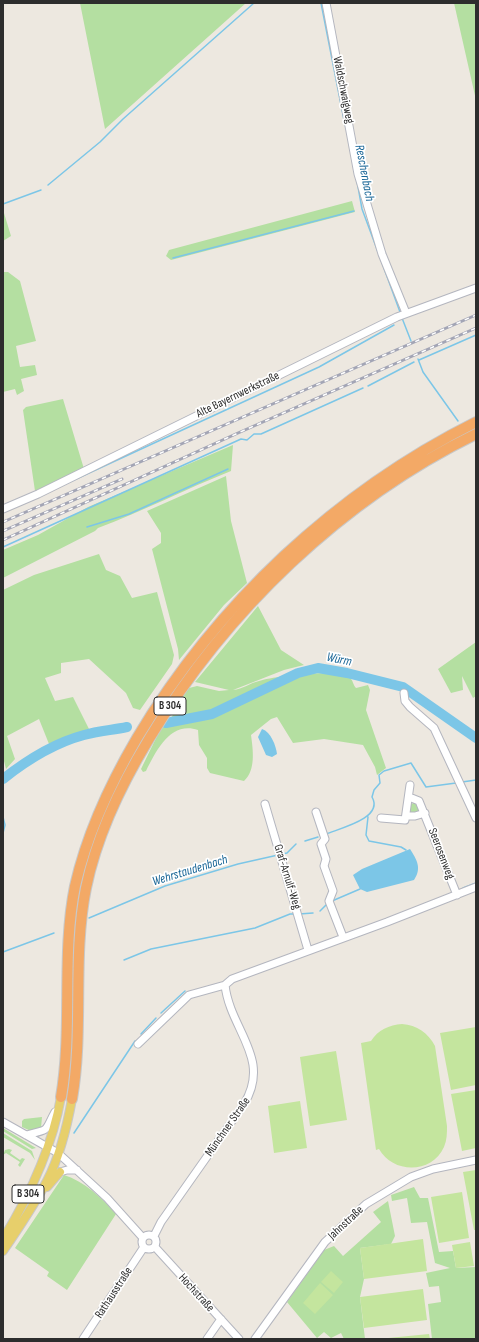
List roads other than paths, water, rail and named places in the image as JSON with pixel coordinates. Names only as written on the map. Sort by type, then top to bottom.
[{"type":"highway","name":"B 304","points":[[60,1102],[66,1063],[69,934],[72,904],[79,870],[89,836],[106,795],[126,756],[160,699],[197,650],[236,604],[305,537],[339,509],[398,466],[476,422]]},
{"type":"highway","name":"B 304","points":[[72,1099],[78,1045],[80,935],[86,888],[93,860],[107,820],[129,773],[149,739],[180,692],[216,644],[246,609],[291,563],[345,518],[403,475],[476,434]]},
{"type":"main road","name":"B 304","points":[[4,1249],[38,1196],[51,1172],[58,1153],[72,1099]]},
{"type":"main road","name":"B 304","points":[[3,1239],[32,1187],[48,1147],[60,1102]]},
{"type":"main road","points":[[38,1196],[60,1172]]},
{"type":"street","name":"Waldschwaigweg","points":[[326,3],[358,174],[402,315]]},
{"type":"street","name":"Alte Bayernwerkstraße","points":[[3,509],[38,494],[402,315],[476,288]]},
{"type":"street","points":[[404,693],[405,701],[410,707],[434,728],[476,818]]},
{"type":"street","points":[[406,816],[410,785]]},
{"type":"street","name":"Seerosenweg","points":[[409,797],[419,801],[425,813],[457,895]]},
{"type":"street","name":"Graf-Arnulf-Weg","points":[[265,804],[308,950]]},
{"type":"street","points":[[316,812],[325,839],[321,844],[326,859],[324,866],[332,891],[330,903],[343,937]]},
{"type":"street","name":"Seerosenweg","points":[[381,818],[405,820],[406,816],[416,816],[425,813]]},
{"type":"street","points":[[138,1044],[189,995],[225,985],[232,979],[476,887]]},
{"type":"street","name":"Münchner Straße","points":[[154,1236],[161,1222],[244,1104],[254,1083],[255,1070],[252,1057],[229,1003],[225,985]]},
{"type":"street","points":[[26,1135],[46,1129],[60,1102]]},
{"type":"street","points":[[3,1122],[58,1153],[107,1198],[143,1238],[142,1242],[144,1247],[151,1249],[155,1247],[157,1242],[154,1236],[149,1234],[143,1238]]},
{"type":"street","name":"Jahnstraße","points":[[255,1339],[325,1242],[366,1204],[411,1177],[433,1170],[476,1160]]},
{"type":"street","points":[[60,1172],[77,1170]]},
{"type":"street","name":"Rathausstraße","points":[[84,1339],[144,1247]]},
{"type":"street","name":"Hochstraße","points":[[155,1247],[240,1339]]},
{"type":"street","points":[[207,1339],[221,1319]]},
{"type":"water","points":[[262,729],[268,733],[276,747],[277,754],[272,757],[266,755],[258,737]]},
{"type":"water","points":[[410,849],[418,864],[418,872],[414,880],[367,892],[360,889],[353,875],[362,869]]},
{"type":"waterway","name":"Reschenbach","points":[[48,185],[100,142],[123,119],[254,3]]},
{"type":"waterway","name":"Reschenbach","points":[[321,3],[345,125]]},
{"type":"waterway","name":"Reschenbach","points":[[357,181],[362,209],[378,252]]},
{"type":"waterway","name":"Reschenbach","points":[[3,204],[41,190]]},
{"type":"waterway","points":[[173,258],[354,211]]},
{"type":"waterway","name":"Reschenbach","points":[[381,260],[400,312]]},
{"type":"waterway","name":"Reschenbach","points":[[402,318],[411,341]]},
{"type":"waterway","points":[[63,485],[319,367],[394,325]]},
{"type":"waterway","points":[[419,360],[476,335]]},
{"type":"waterway","name":"Reschenbach","points":[[418,359],[423,372],[458,421]]},
{"type":"waterway","points":[[368,386],[414,362]]},
{"type":"waterway","points":[[3,547],[241,439],[247,440],[254,434],[261,434],[363,388]]},
{"type":"waterway","points":[[87,527],[129,514],[228,469]]},
{"type":"waterway","name":"Würm","points":[[166,723],[212,714],[298,673],[318,668],[347,673],[403,687],[476,738]]},
{"type":"waterway","name":"Würm","points":[[3,779],[31,759],[52,747],[73,738],[127,727]]},
{"type":"waterway","points":[[326,834],[359,821],[372,811],[374,804],[372,797],[374,790],[380,783],[379,775],[384,771],[411,763],[426,787],[456,783]]},
{"type":"waterway","points":[[462,782],[476,780]]},
{"type":"waterway","points":[[3,817],[5,825],[3,833]]},
{"type":"waterway","points":[[368,817],[366,835],[369,841],[401,847],[406,850]]},
{"type":"waterway","name":"Wehrstaudenbach","points":[[305,841],[318,837]]},
{"type":"waterway","name":"Wehrstaudenbach","points":[[282,854],[287,853],[296,844]]},
{"type":"waterway","name":"Wehrstaudenbach","points":[[89,918],[165,886],[238,864],[278,855]]},
{"type":"waterway","points":[[463,888],[476,883]]},
{"type":"waterway","points":[[332,901],[360,889]]},
{"type":"waterway","points":[[320,911],[327,904]]},
{"type":"waterway","points":[[299,914],[313,913]]},
{"type":"waterway","points":[[124,960],[151,949],[255,928],[290,914],[296,914]]},
{"type":"waterway","name":"Wehrstaudenbach","points":[[3,952],[54,933]]},
{"type":"waterway","points":[[161,1013],[185,991]]},
{"type":"waterway","points":[[141,1034],[156,1018]]},
{"type":"waterway","points":[[74,1133],[135,1041]]},
{"type":"railway","points":[[3,522],[476,315]]},
{"type":"railway","points":[[3,540],[238,433],[476,328]]},
{"type":"railway","points":[[3,531],[122,479]]}]
